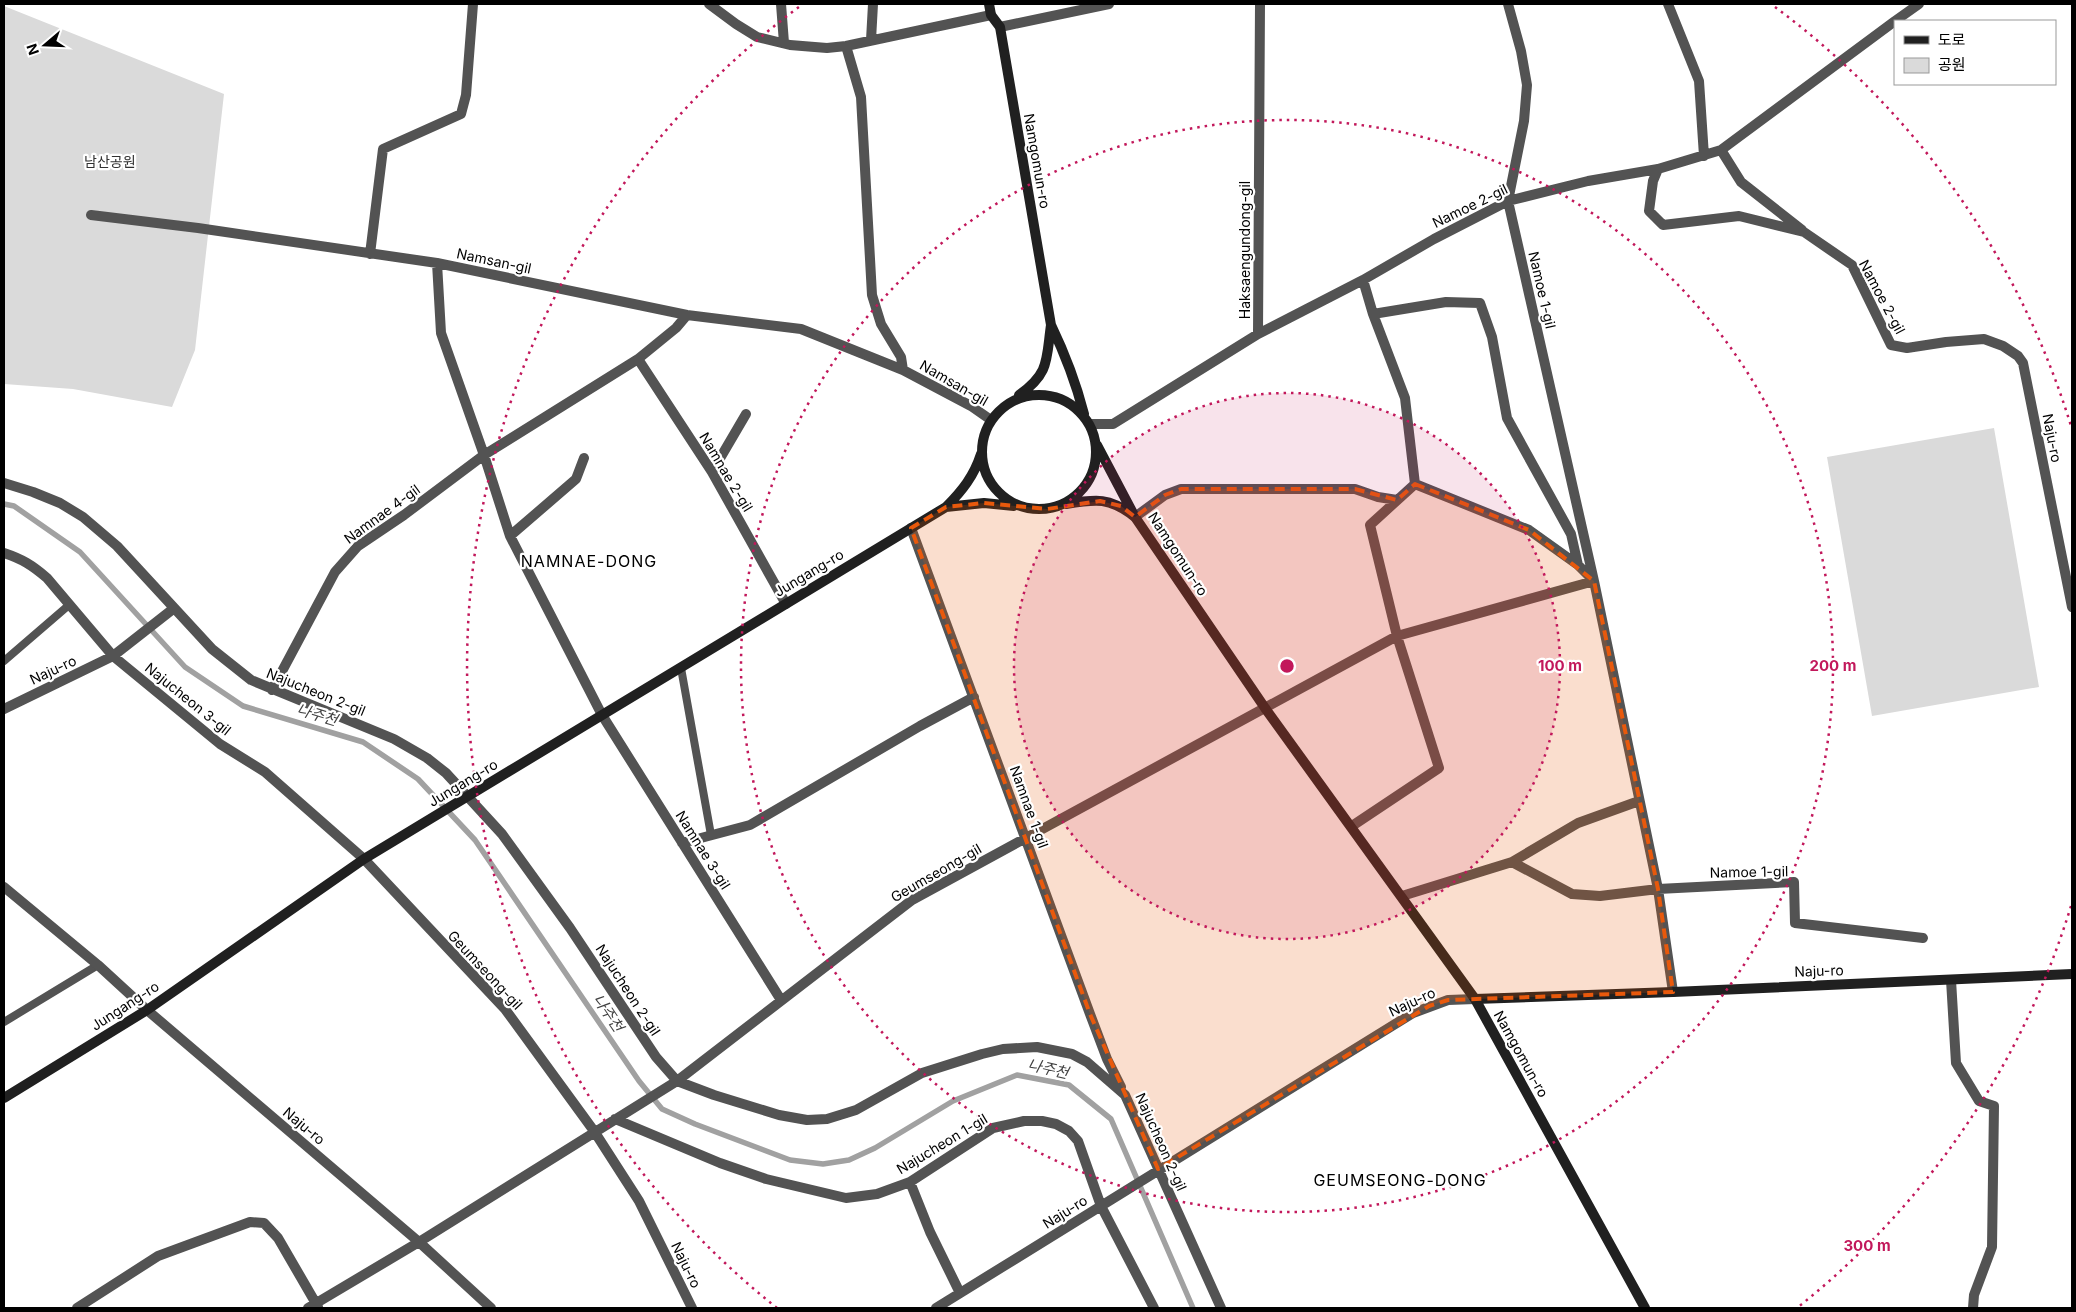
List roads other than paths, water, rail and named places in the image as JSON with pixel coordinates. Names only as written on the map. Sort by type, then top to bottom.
[{"type":"street","points":[[370,254],[384,149],[460,114],[466,95],[473,4]]},
{"type":"street","points":[[709,4],[757,37],[784,43],[827,48],[846,46],[991,15]]},
{"type":"street","points":[[780,4],[784,43]]},
{"type":"street","points":[[871,40],[873,4]]},
{"type":"street","name":"Namgomun-ro","points":[[989,4],[991,15],[1000,27],[1051,326]]},
{"type":"street","points":[[1000,27],[1109,4]]},
{"type":"street","name":"Haksaengundong-gil","points":[[1087,421],[1113,424],[1258,334],[1260,4]]},
{"type":"street","name":"Namoe 1-gil","points":[[1508,4],[1521,51],[1527,85],[1524,121],[1508,201],[1594,581],[1658,889],[1673,992]]},
{"type":"street","points":[[1668,4],[1699,81],[1704,156]]},
{"type":"street","name":"Namoe 2-gil","points":[[1896,20],[1919,4]]},
{"type":"street","name":"Namoe 2-gil","points":[[1258,334],[1363,280],[1434,239],[1508,201],[1588,181],[1658,169],[1721,150],[1894,22]]},
{"type":"street","name":"Namsan-gil","points":[[846,46],[861,97],[872,295],[881,324],[901,357],[903,370]]},
{"type":"street","points":[[1721,150],[1741,182],[1804,232]]},
{"type":"street","name":"Namoe 2-gil","points":[[1658,169],[1653,181],[1649,211],[1664,226],[1739,216],[1804,232],[1852,265],[1891,345],[1907,348],[1984,339],[2003,346],[2018,356],[2023,363]]},
{"type":"street","name":"Namsan-gil","points":[[91,216],[198,228],[437,263],[687,315],[801,329],[903,370],[971,406],[991,420]]},
{"type":"street","points":[[437,263],[441,334],[484,455],[510,536],[602,715]]},
{"type":"street","points":[[1363,280],[1373,314],[1405,398],[1415,484]]},
{"type":"street","points":[[1373,314],[1446,302],[1480,303],[1492,337],[1507,418],[1571,534],[1578,565]]},
{"type":"street","name":"Namnae 4-gil","points":[[272,690],[335,572],[349,554],[484,455],[638,359],[676,328],[687,315]]},
{"type":"street","points":[[946,508],[976,469],[984,434],[991,420],[1008,403],[1030,387],[1043,373],[1051,326]]},
{"type":"street","points":[[1051,326],[1065,355],[1096,442],[1135,517]]},
{"type":"street","name":"Namnae 2-gil","points":[[638,359],[712,472],[786,604]]},
{"type":"street","name":"Naju-ro","points":[[2023,363],[2072,607]]},
{"type":"street","points":[[1008,403],[1026,395],[1045,394],[1063,399],[1078,409],[1087,421]]},
{"type":"street","points":[[712,472],[746,414]]},
{"type":"street","points":[[1065,504],[1080,493],[1091,478],[1096,460],[1096,442]]},
{"type":"street","points":[[981,453],[985,472],[995,489],[1010,502],[1029,509]]},
{"type":"street","points":[[510,536],[576,479],[584,458]]},
{"type":"street","name":"Najucheon 2-gil","points":[[4,483],[33,492],[83,517],[117,546],[212,650],[230,666],[251,680],[394,739],[427,758],[446,773],[465,798],[502,834],[570,928],[656,1057],[677,1081],[722,1098],[779,1115],[807,1120],[827,1119],[856,1110],[931,1070],[1003,1049],[1037,1047],[1072,1054],[1087,1062],[1125,1095],[1154,1172],[1221,1308]]},
{"type":"street","points":[[1352,826],[1440,768],[1397,636],[1370,526],[1415,484]]},
{"type":"street","points":[[1265,708],[1397,636],[1594,581],[1578,565],[1529,530],[1415,484]]},
{"type":"street","name":"Namgomun-ro","points":[[1397,500],[1378,497],[1355,489],[1182,489],[1165,494],[1135,517],[1265,708],[1475,999],[1645,1308]]},
{"type":"street","points":[[946,508],[991,503],[1029,509],[1047,509],[1087,501],[1109,502],[1121,506],[1135,517]]},
{"type":"street","name":"Jungang-ro","points":[[4,1098],[146,1010],[364,859],[946,508]]},
{"type":"street","name":"Namnae 1-gil","points":[[911,528],[1107,1059],[1125,1095]]},
{"type":"street","name":"Najucheon 3-gil","points":[[4,553],[24,560],[35,568],[113,656],[220,744],[266,772],[364,859]]},
{"type":"street","name":"Naju-ro","points":[[4,709],[113,656],[173,609]]},
{"type":"street","points":[[682,842],[750,824],[974,697]]},
{"type":"street","name":"Geumseong-gil","points":[[314,1306],[677,1081],[912,900],[1265,708]]},
{"type":"street","name":"Namnae 3-gil","points":[[602,715],[781,1000]]},
{"type":"street","points":[[1402,896],[1512,862],[1578,823],[1639,801]]},
{"type":"street","name":"Geumseong-gil","points":[[364,859],[505,1009],[594,1132]]},
{"type":"street","points":[[1512,862],[1572,894],[1600,896],[1658,889]]},
{"type":"street","name":"Namoe 1-gil","points":[[1658,889],[1794,882],[1795,923],[1923,938]]},
{"type":"street","name":"Naju-ro","points":[[4,887],[98,965],[146,1010],[419,1242],[491,1308]]},
{"type":"street","name":"Naju-ro","points":[[936,1308],[1413,1013],[1448,1000],[2072,974]]},
{"type":"street","points":[[1951,980],[1956,1063],[1979,1101],[1994,1106],[1992,1247],[1974,1295],[1973,1308]]},
{"type":"street","name":"Najucheon 1-gil","points":[[615,1119],[720,1164],[766,1179],[837,1197],[862,1197],[910,1182],[993,1128],[1010,1123],[1042,1121],[1056,1124],[1069,1131],[1078,1141],[1103,1205],[1154,1308]]},
{"type":"street","name":"Naju-ro","points":[[594,1132],[639,1201],[692,1308]]},
{"type":"street","points":[[910,1182],[930,1232],[960,1293]]},
{"type":"street","points":[[77,1308],[158,1256],[250,1222],[264,1223],[278,1238],[314,1306]]},
{"type":"lane","points":[[4,661],[69,605]]},
{"type":"lane","name":"Namnae 3-gil","points":[[682,668],[711,835]]},
{"type":"lane","points":[[4,1022],[98,965]]},
{"type":"waterway","name":"나주천","points":[[4,504],[14,506],[80,552],[185,667],[243,706],[363,742],[418,779],[475,840],[639,1081],[662,1109],[695,1124],[790,1160],[823,1164],[849,1160],[875,1148],[953,1101],[1017,1075],[1069,1085],[1111,1119],[1193,1308]]},
{"type":"district","name":"NAMNAE-DONG","points":[[589,561]]},
{"type":"district","name":"GEUMSEONG-DONG","points":[[1400,1180]]},
{"type":"park label","name":"남산공원","points":[[110,162]]}]
